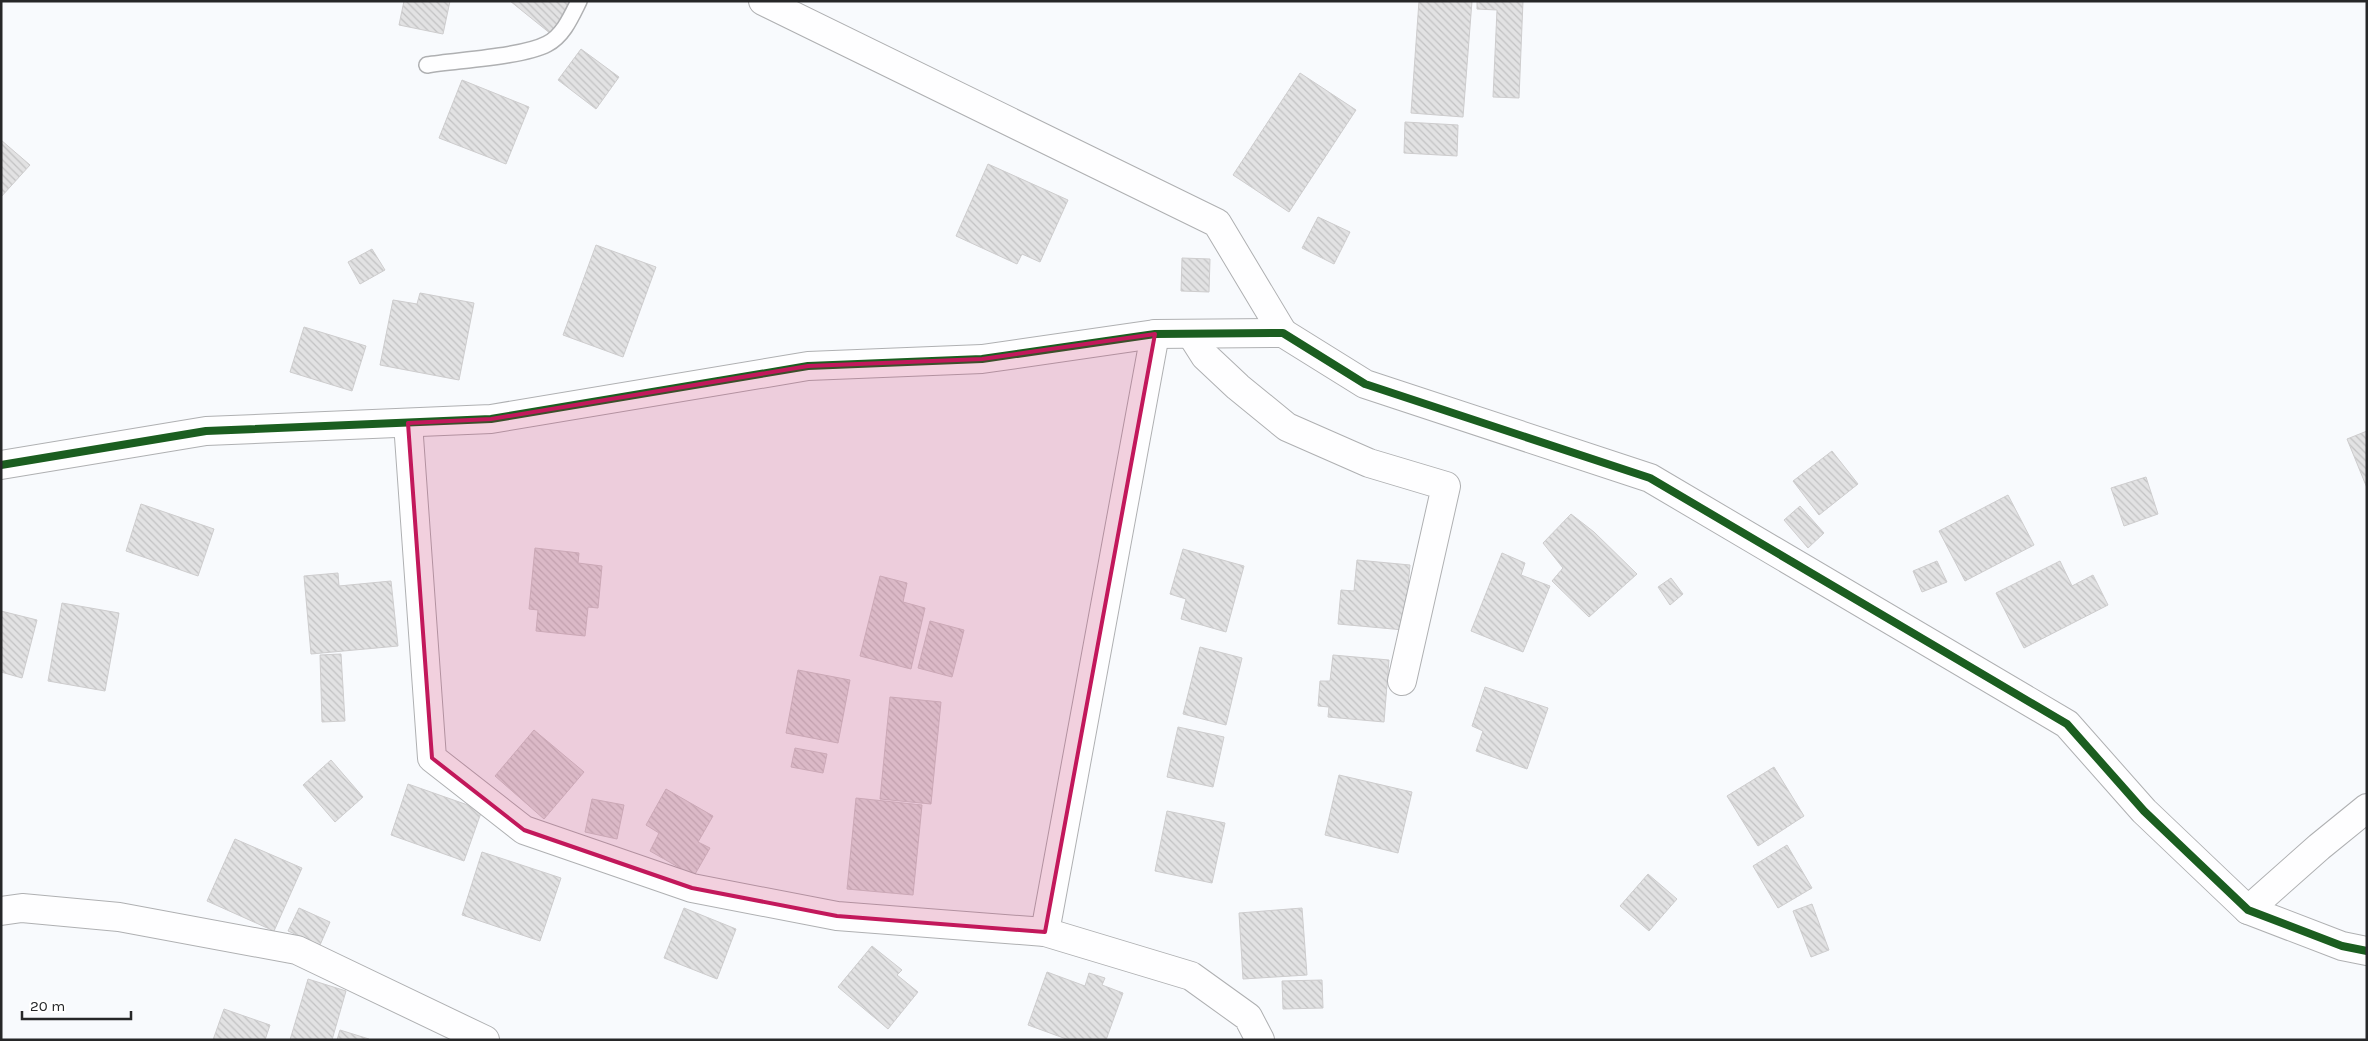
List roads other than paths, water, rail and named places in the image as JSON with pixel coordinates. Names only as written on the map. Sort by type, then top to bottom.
[{"type":"street","points":[[763,1],[1217,223],[1283,333],[1366,384],[1650,478],[1884,614],[2067,724],[2144,811],[2248,910],[2342,946],[2367,951]]},
{"type":"street","points":[[1,466],[206,431],[490,419],[808,366],[982,359],[1155,334],[1283,333]]},
{"type":"street","points":[[1045,932],[1155,334]]},
{"type":"street","points":[[1190,334],[1211,362],[1287,426],[1369,463],[1446,486],[1402,681]]},
{"type":"street","points":[[408,423],[432,758],[524,830],[692,888],[837,916],[1045,932],[1191,976],[1248,1017],[1260,1040]]},
{"type":"street","points":[[2248,910],[2304,859],[2367,808]]},
{"type":"street","points":[[1,911],[22,908],[119,917],[297,950],[485,1040]]},
{"type":"lane","points":[[427,65],[517,52],[547,44],[565,28],[579,1]]}]
